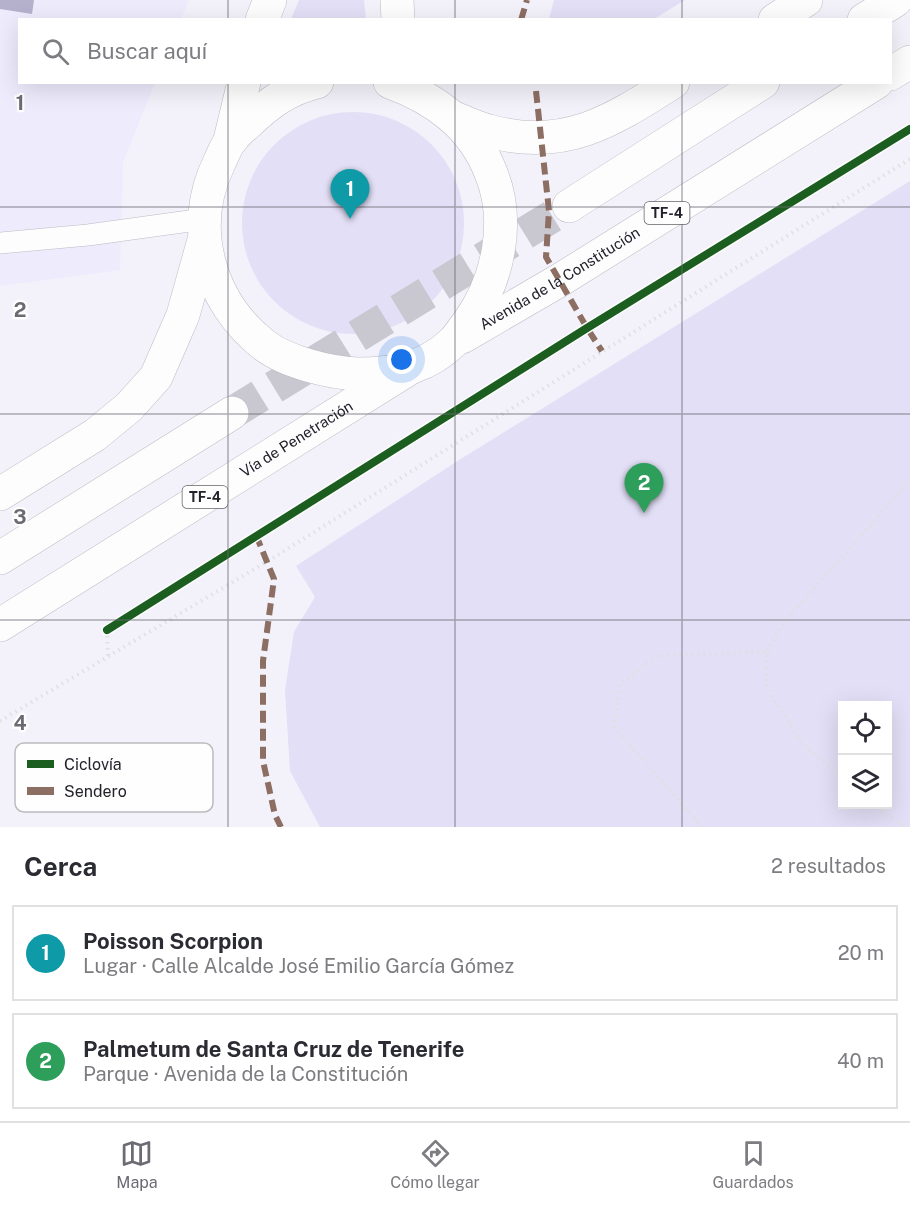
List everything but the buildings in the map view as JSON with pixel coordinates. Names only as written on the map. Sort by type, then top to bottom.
[{"type":"main road","points":[[263,18],[270,0]]},
{"type":"main road","points":[[397,0],[398,18]]},
{"type":"main road","points":[[778,18],[806,0]]},
{"type":"main road","points":[[867,18],[896,0]]},
{"type":"main road","points":[[892,73],[910,62]]},
{"type":"main road","points":[[0,494],[95,435],[129,407],[156,377],[183,315],[204,229],[212,178],[230,140],[244,84]]},
{"type":"main road","points":[[230,140],[272,101],[287,92],[311,84]]},
{"type":"main road","points":[[397,84],[423,91],[454,118],[477,146],[492,173],[500,203],[501,233],[496,263],[486,292],[455,341]]},
{"type":"main road","points":[[454,118],[488,131],[512,136],[561,136],[592,128],[623,113],[670,84]]},
{"type":"main road","points":[[569,206],[760,84]]},
{"type":"main road","name":"Avenida de la Constitución","points":[[455,341],[560,280],[874,84]]},
{"type":"main road","points":[[204,229],[218,289],[222,297],[231,312],[265,346],[310,368],[358,374],[410,368]]},
{"type":"main road","name":"TF-4","points":[[410,368],[434,356],[455,341]]},
{"type":"main road","name":"Vía de Penetración","points":[[0,625],[410,368]]},
{"type":"main road","points":[[0,558],[232,413]]},
{"type":"lane","points":[[0,243],[88,235],[204,229]]},
{"type":"path","points":[[0,721],[268,561],[910,159]]},
{"type":"path","points":[[838,774],[803,744],[766,687],[767,652],[782,625],[910,481]]},
{"type":"path","points":[[108,656],[107,630],[117,624]]},
{"type":"path","points":[[702,827],[614,727],[620,684],[658,655],[767,652]]},
{"type":"path","points":[[879,809],[904,827]]},
{"type":"shaded area","points":[[0,0],[189,0],[181,18],[18,18],[18,84],[155,84],[123,162],[120,270],[0,286]]},
{"type":"shaded area","points":[[0,0],[34,0],[32,14],[0,9]]},
{"type":"shaded area","points":[[299,0],[364,0],[366,18],[291,18]]},
{"type":"shaded area","points":[[554,0],[685,0],[656,18],[549,18]]},
{"type":"shaded area","points":[[353,112],[385,117],[395,121],[414,131],[431,145],[445,162],[455,181],[459,191],[464,223],[459,255],[455,265],[445,284],[431,301],[414,315],[395,325],[385,329],[353,334],[321,329],[311,325],[292,315],[275,301],[261,284],[251,265],[247,255],[242,223],[247,191],[251,181],[261,162],[275,145],[292,131],[311,121],[321,117]]},
{"type":"shaded area","points":[[910,181],[910,827],[320,827],[290,771],[285,690],[294,632],[315,597],[296,566],[459,460]]},
{"type":"tunnel","points":[[232,413],[569,206]]},
{"type":"marked path","points":[[522,18],[527,0]]},
{"type":"marked path","points":[[536,91],[549,211],[546,257],[602,351]]},
{"type":"marked path","points":[[256,535],[274,579],[263,661],[263,761],[275,815],[281,827]]},
{"type":"cycle path","points":[[107,630],[587,328],[910,129]]},
{"type":"place","name":"Poisson Scorpion","points":[[350,219]]},
{"type":"place","name":"Palmetum de Santa Cruz de Tenerife","points":[[644,513]]}]
